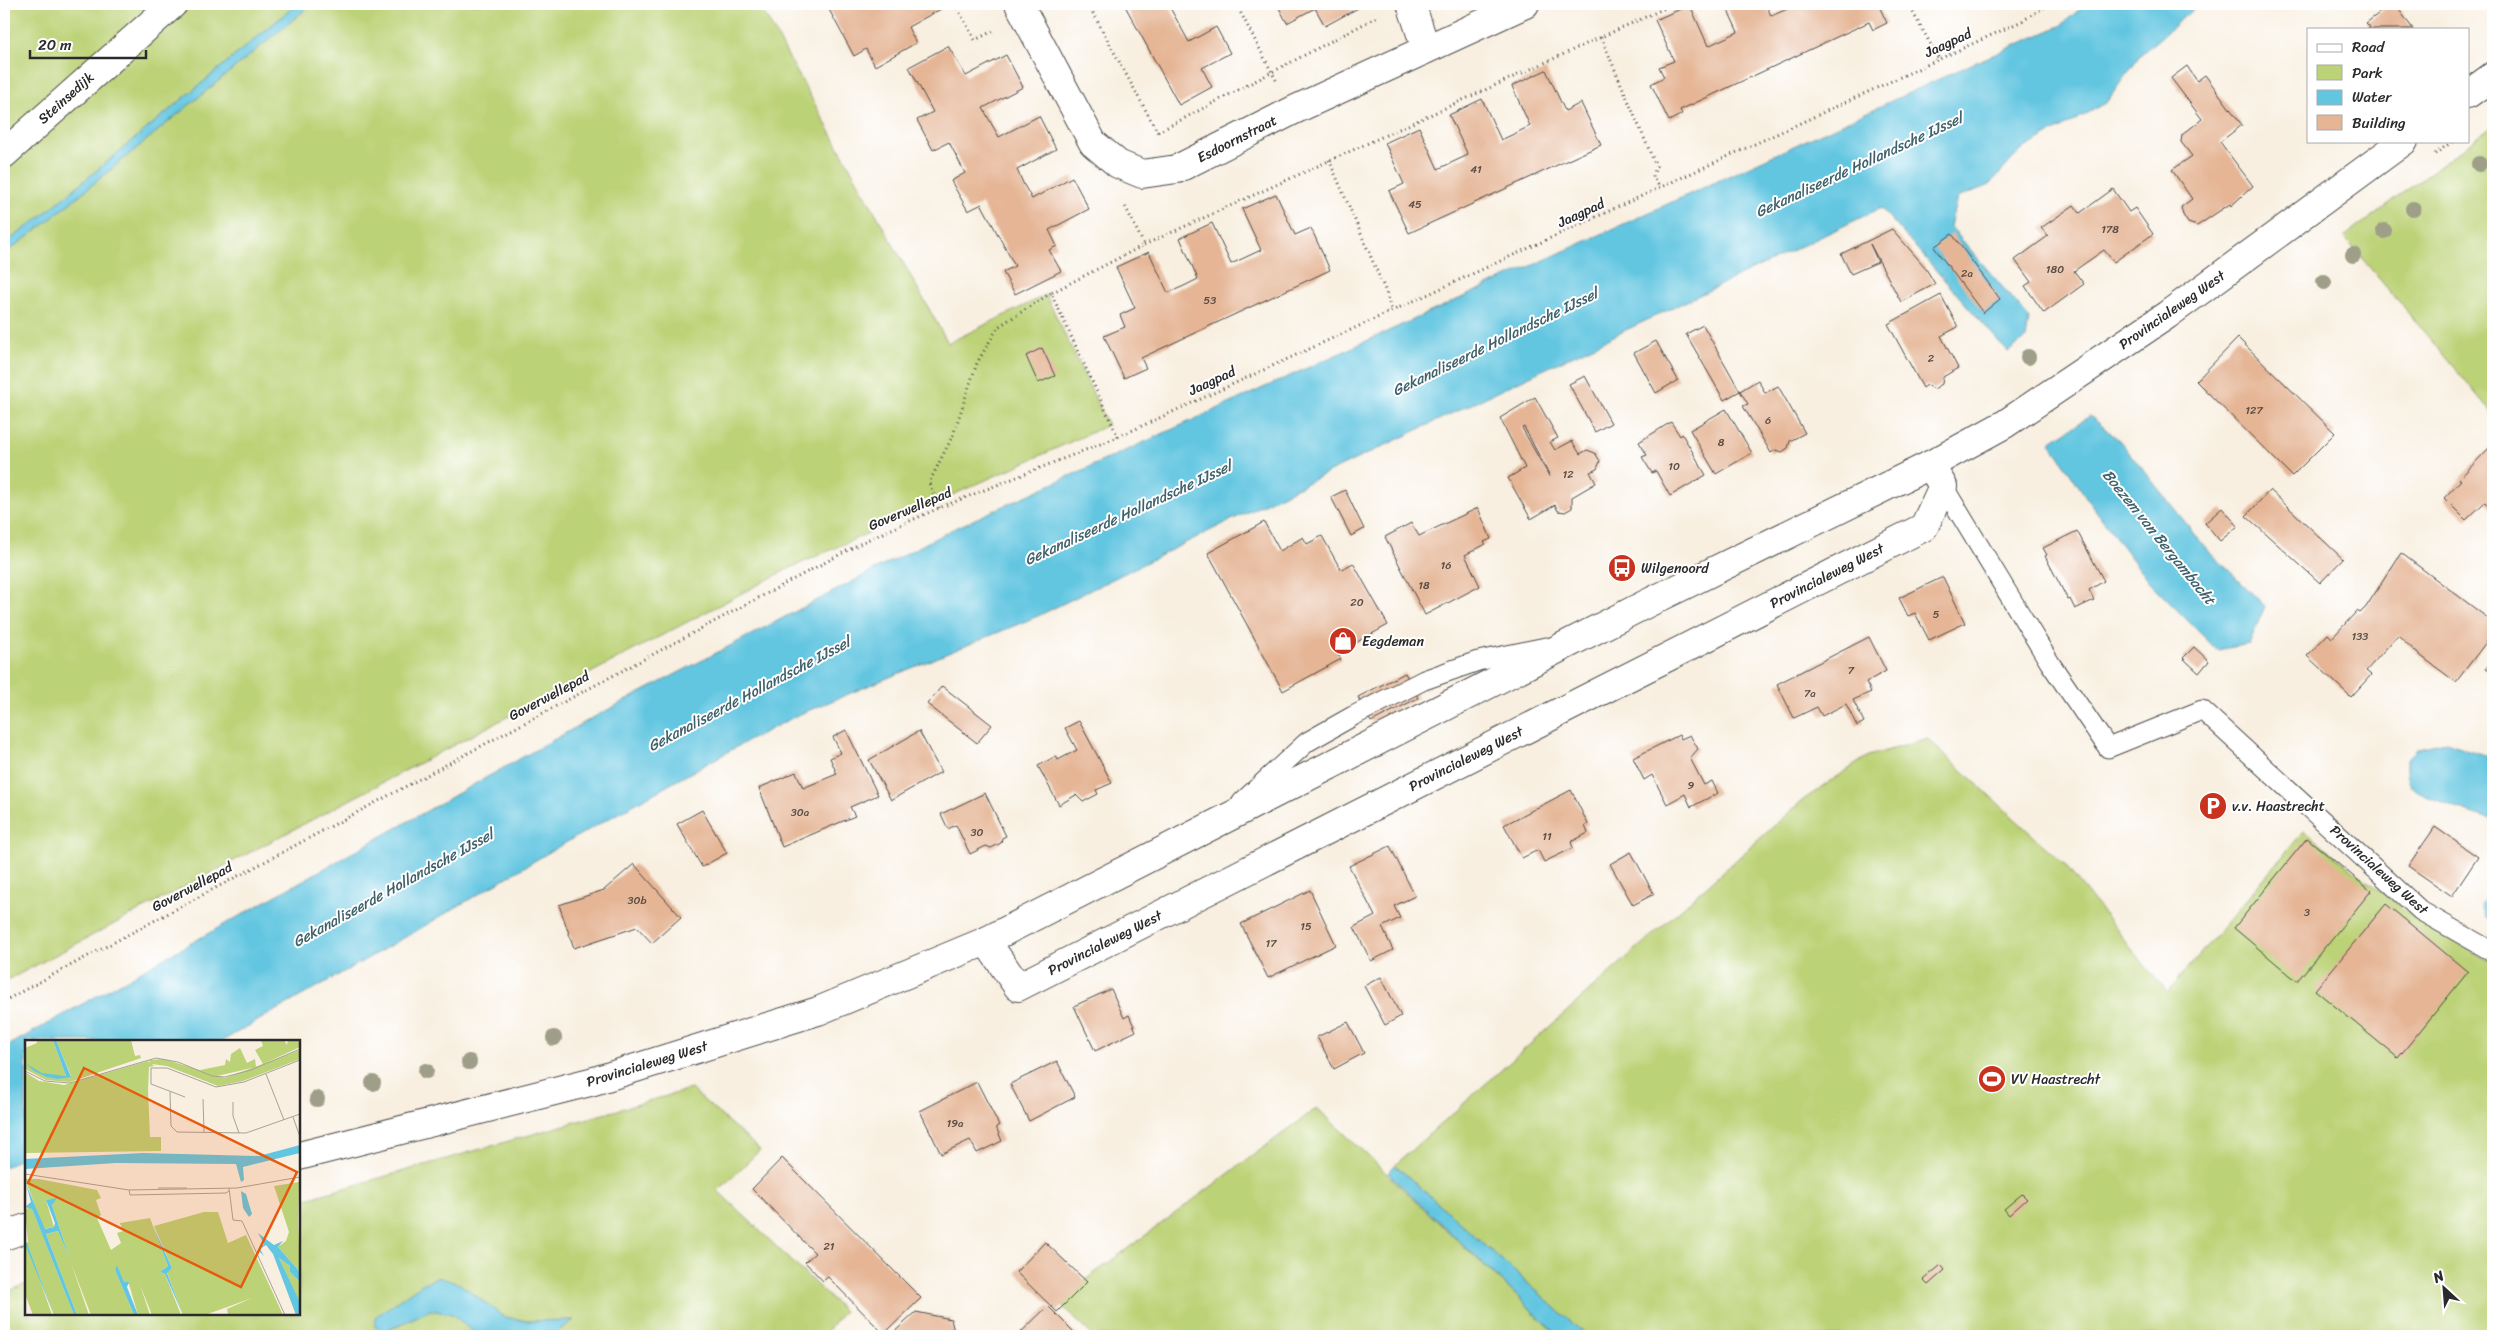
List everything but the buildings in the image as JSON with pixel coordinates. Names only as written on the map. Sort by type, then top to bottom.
[{"type":"main road","name":"Steinsedijk","points":[[4,154],[173,4]]},
{"type":"main road","points":[[1411,4],[1426,49]]},
{"type":"main road","name":"Esdoornstraat","points":[[1022,9],[1093,143],[1118,164],[1142,174],[1177,170],[1294,110],[1525,4]]},
{"type":"main road","points":[[2470,93],[2493,76]]},
{"type":"main road","name":"Provincialeweg West","points":[[300,1156],[594,1081],[772,1026],[818,1011],[986,942],[1569,642],[1793,531],[1936,476],[2005,424],[2159,321],[2403,142]]},
{"type":"main road","name":"Provincialeweg West","points":[[986,942],[1018,987],[1924,527],[1936,476]]},
{"type":"main road","points":[[4,1236],[25,1228]]},
{"type":"lane","name":"Provincialeweg West","points":[[1936,476],[2050,663],[2108,748],[2202,710],[2421,911],[2493,952]]},
{"type":"path","points":[[955,4],[975,40],[1022,9]]},
{"type":"path","points":[[1088,4],[1177,170]]},
{"type":"path","points":[[1236,4],[1271,74],[1294,110]]},
{"type":"path","points":[[940,508],[929,483],[952,435],[977,363],[998,327],[1050,293],[1144,245],[1674,4]]},
{"type":"path","points":[[1908,4],[1938,59]]},
{"type":"path","name":"Jaagpad","points":[[1118,437],[2022,21],[2050,4]]},
{"type":"path","points":[[1158,132],[1384,13]]},
{"type":"path","points":[[1601,37],[1656,166],[1654,176],[1660,188]]},
{"type":"path","points":[[1329,160],[1386,292],[1392,312]]},
{"type":"path","points":[[1142,174],[1124,203],[1144,245]]},
{"type":"path","points":[[1050,293],[1118,437]]},
{"type":"path","name":"Goverwellepad","points":[[4,1001],[867,540],[940,508],[1118,437]]},
{"type":"green space","points":[[4,4],[156,4],[4,139]]},
{"type":"green space","points":[[189,4],[297,4],[38,219],[4,244],[4,170]]},
{"type":"green space","points":[[312,4],[759,4],[948,343],[1046,295],[1108,425],[786,570],[4,982],[4,254],[42,226]]},
{"type":"green space","points":[[2493,126],[2493,414],[2344,237]]},
{"type":"green space","name":"VV Haastrecht","points":[[1928,739],[2064,864],[2167,993],[2304,831],[2376,889],[2437,932],[2493,963],[2493,1336],[1587,1336],[1395,1165],[1803,800],[1868,756]]},
{"type":"green space","points":[[691,1089],[760,1150],[718,1191],[844,1311],[823,1336],[551,1336],[573,1320],[528,1321],[504,1317],[460,1284],[387,1331],[430,1310],[452,1314],[478,1336],[4,1336],[4,1293],[25,1284],[25,1315],[300,1315],[300,1201]]},
{"type":"green space","points":[[1317,1108],[1559,1336],[1093,1336],[1057,1301]]},
{"type":"water","points":[[297,4],[312,4],[42,226],[4,254],[4,244],[38,219]]},
{"type":"water","name":"Gekanaliseerde Hollandsche IJssel","points":[[2086,4],[2199,4],[2140,55],[2106,103],[2021,150],[1989,185],[1957,198],[1950,226],[2029,318],[2026,338],[2008,352],[1881,208],[1294,489],[1038,616],[800,714],[740,745],[558,847],[416,931],[224,1040],[25,1040],[25,1156],[4,1168],[4,1048],[596,716],[951,530],[1965,67],[2060,26]]},
{"type":"water","name":"Boezem van Bergambacht","points":[[2090,416],[2119,440],[2206,548],[2265,606],[2249,644],[2217,650],[2150,583],[2088,500],[2050,442]]},
{"type":"water","points":[[2446,742],[2493,758],[2493,820],[2428,797],[2419,793],[2411,786],[2407,774],[2407,759],[2418,748]]},
{"type":"water","points":[[2493,882],[2493,920],[2486,917],[2481,906]]},
{"type":"water","points":[[1395,1165],[1587,1336],[1559,1336],[1388,1173]]},
{"type":"water","points":[[438,1277],[460,1284],[504,1317],[528,1321],[574,1320],[551,1336],[478,1336],[452,1314],[430,1310],[386,1331],[375,1327],[375,1317],[422,1284]]},
{"type":"place","name":"Wilgenoord","points":[[1622,568]]},
{"type":"place","name":"Eegdeman","points":[[1343,641]]},
{"type":"place","name":"v.v. Haastrecht","points":[[2213,806]]},
{"type":"place","name":"VV Haastrecht","points":[[1992,1079]]}]
